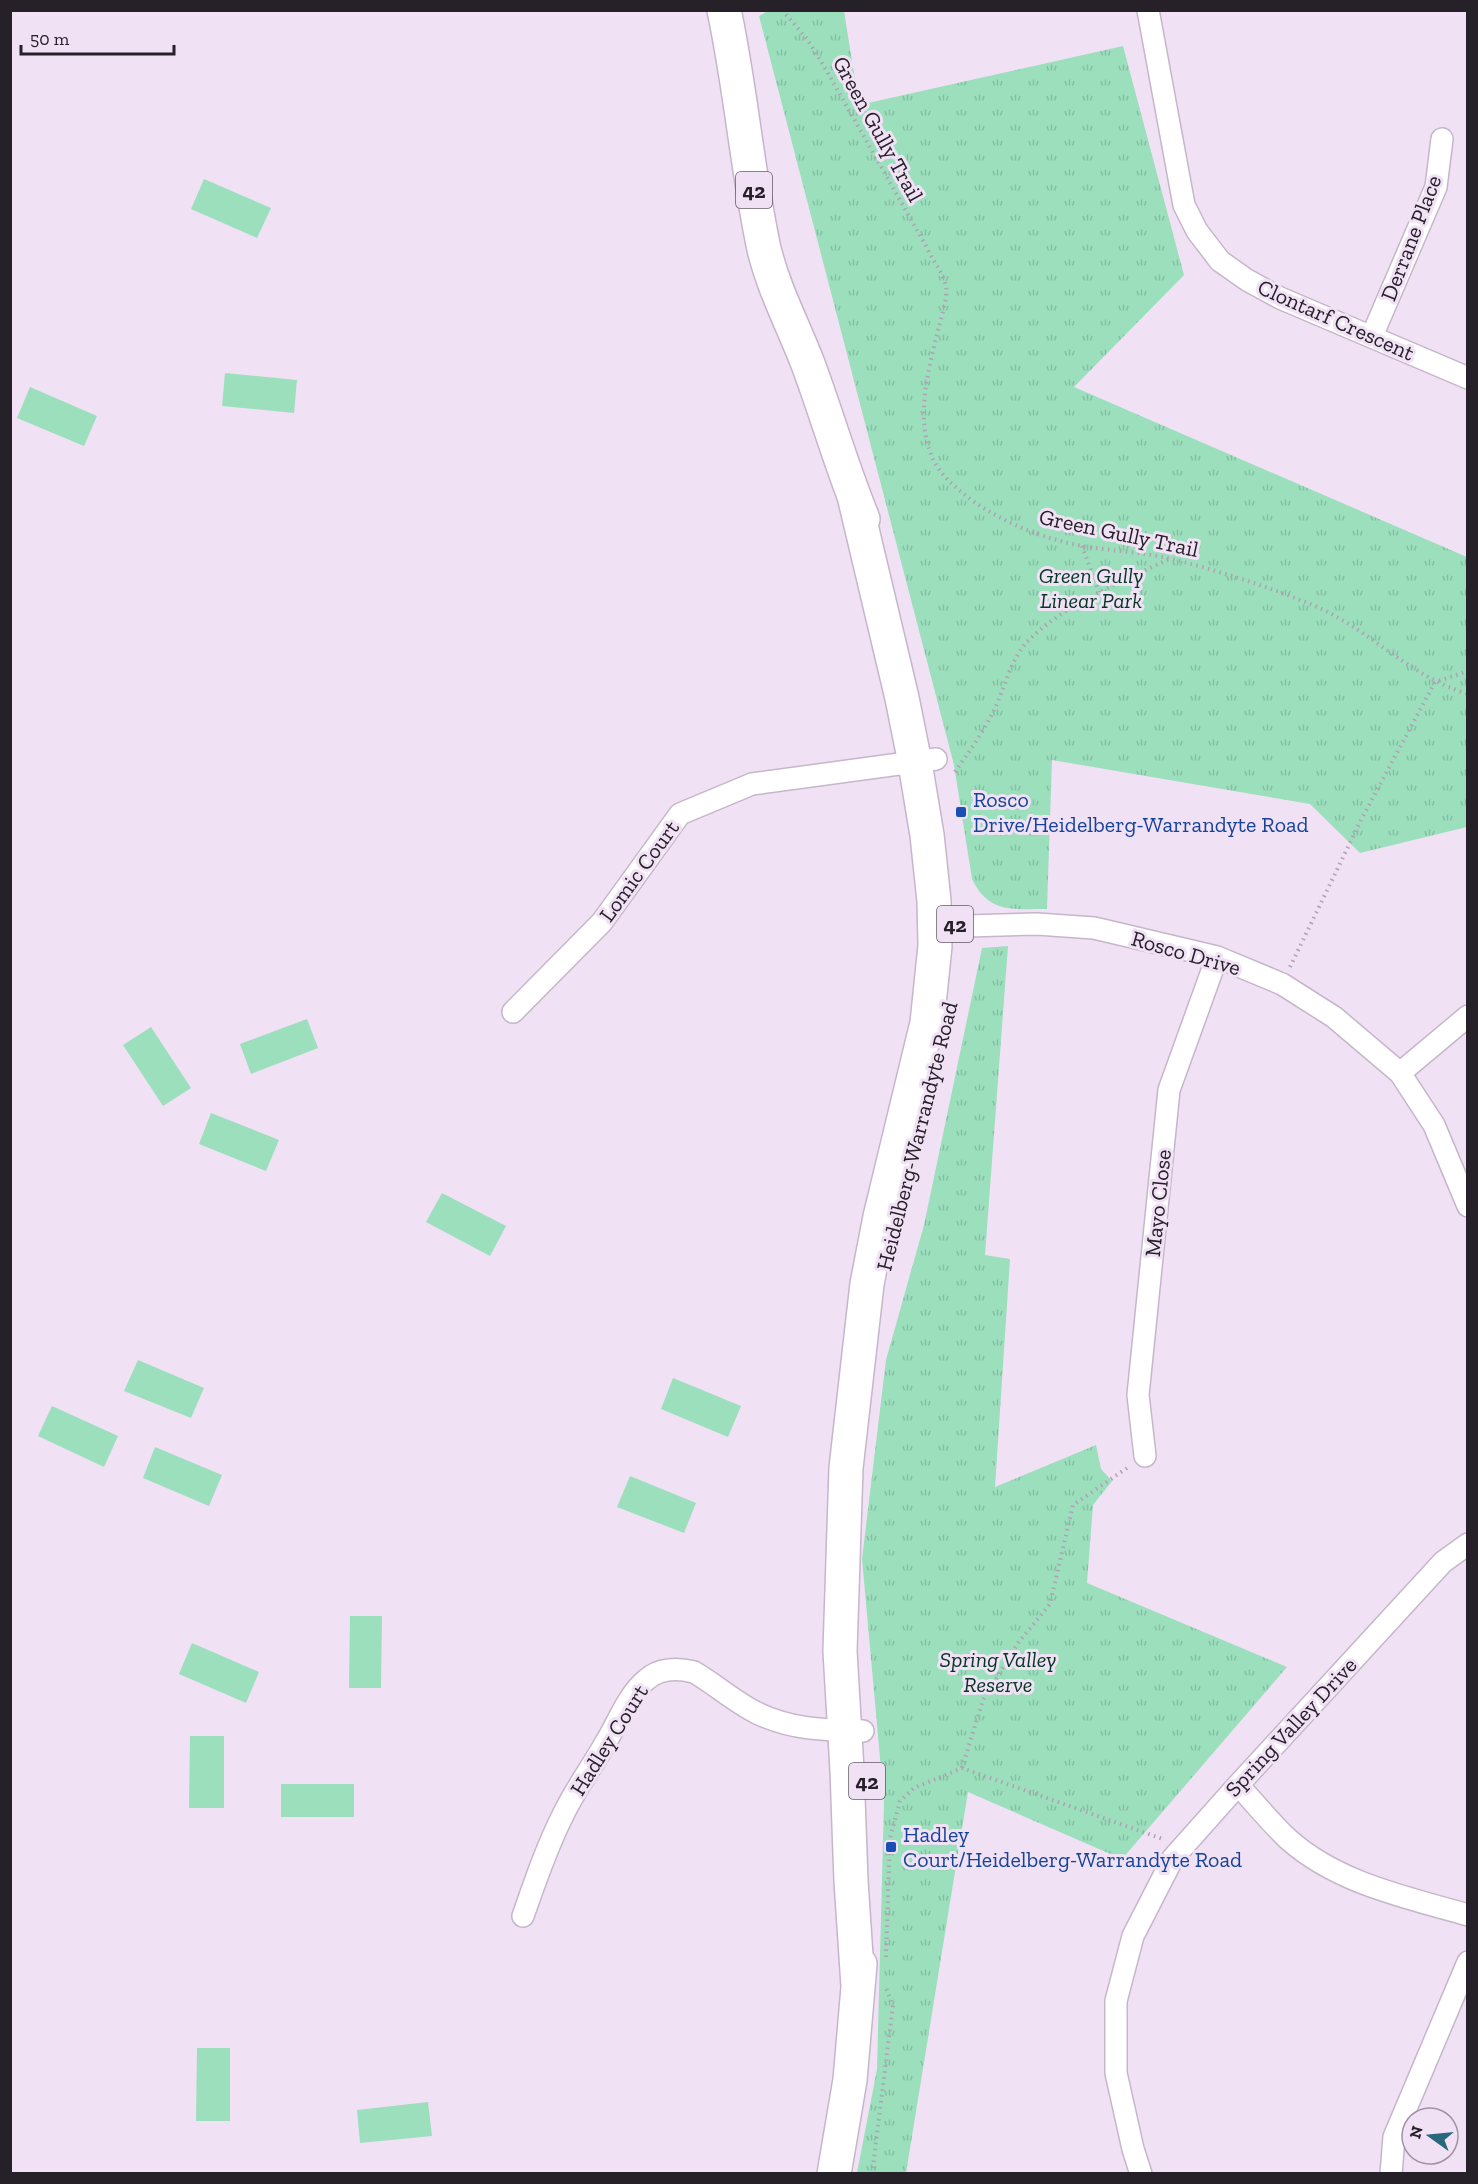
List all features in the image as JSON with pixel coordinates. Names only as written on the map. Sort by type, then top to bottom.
[{"type":"main road","name":"Heidelberg-Warrandyte Road","points":[[724,10],[765,250],[780,300],[807,363],[855,500],[887,578],[908,644],[936,765],[953,882],[945,926],[954,980],[940,1057],[908,1186],[860,1351],[846,1468],[843,1577],[853,1642],[854,1731],[870,1832],[869,1887],[850,2080],[834,2174]]},
{"type":"main road","name":"Heidelberg-Warrandyte Road","points":[[745,10],[771,184],[807,363]]},
{"type":"street","name":"Clontarf Crescent","points":[[1148,10],[1184,205],[1197,231],[1220,261],[1247,280],[1280,298],[1467,378]]},
{"type":"street","name":"Derrane Place","points":[[1372,336],[1436,187],[1442,139]]},
{"type":"street","name":"Lomic Court","points":[[513,1012],[602,922],[680,814],[752,784],[936,765]]},
{"type":"street","name":"Rosco Drive","points":[[945,926],[1037,924],[1094,928],[1217,957],[1282,984],[1334,1017],[1400,1072],[1434,1125],[1467,1206]]},
{"type":"street","name":"Mayo Close","points":[[1145,1456],[1138,1395],[1169,1090],[1217,957]]},
{"type":"street","points":[[1400,1072],[1467,1016]]},
{"type":"street","name":"Spring Valley Drive","points":[[1141,2174],[1116,2073],[1116,2001],[1133,1936],[1173,1858],[1443,1562],[1467,1544]]},
{"type":"street","name":"Hadley Court","points":[[523,1916],[562,1815],[630,1700],[646,1679],[669,1670],[694,1672],[755,1712],[774,1721],[804,1729],[854,1731]]},
{"type":"street","points":[[1238,1785],[1288,1839],[1324,1865],[1377,1889],[1467,1915]]},
{"type":"street","points":[[1391,2174],[1394,2138],[1467,1962]]},
{"type":"path","name":"Green Gully Trail","points":[[782,10],[807,39],[825,68],[931,258],[938,265],[947,288],[927,379],[926,438],[935,462],[957,489],[1001,520],[1045,537],[1082,546],[1169,558],[1236,578],[1322,609],[1360,631],[1435,682],[1467,694]]},
{"type":"path","points":[[1082,546],[1099,592]]},
{"type":"path","points":[[936,765],[994,711],[1012,667],[1027,643],[1046,627],[1099,592],[1169,558]]},
{"type":"path","points":[[1282,984],[1362,818],[1435,682],[1467,671]]},
{"type":"path","points":[[962,1768],[983,1700],[1018,1643],[1050,1604],[1074,1505],[1145,1456]]},
{"type":"path","points":[[890,1838],[900,1802],[914,1788],[962,1768],[1184,1846]]},
{"type":"green space","name":"Green Gully Linear Park","points":[[768,11],[844,11],[859,105],[1123,46],[1184,275],[1074,387],[1467,557],[1467,827],[1360,853],[1310,804],[1052,760],[1047,909],[1003,907],[994,904],[979,890],[972,879],[954,765],[759,16]]},
{"type":"green space","points":[[204,179],[271,208],[257,238],[191,209]]},
{"type":"green space","points":[[225,373],[297,380],[294,413],[222,406]]},
{"type":"green space","points":[[30,387],[97,416],[84,446],[17,418]]},
{"type":"green space","name":"Spring Valley Reserve","points":[[1008,946],[985,1255],[1010,1259],[995,1487],[1096,1445],[1101,1469],[1112,1481],[1093,1505],[1087,1583],[1287,1667],[1122,1859],[968,1792],[906,2173],[857,2173],[877,2069],[884,1802],[862,1559],[886,1360],[924,1225],[982,948]]},
{"type":"green space","points":[[307,1019],[318,1048],[251,1074],[240,1044]]},
{"type":"green space","points":[[151,1027],[191,1088],[163,1106],[123,1045]]},
{"type":"green space","points":[[211,1113],[279,1140],[266,1171],[199,1144]]},
{"type":"green space","points":[[442,1193],[506,1226],[490,1256],[426,1222]]},
{"type":"green space","points":[[138,1360],[204,1388],[191,1418],[124,1391]]},
{"type":"green space","points":[[673,1378],[741,1406],[728,1437],[661,1409]]},
{"type":"green space","points":[[52,1406],[118,1436],[104,1467],[38,1436]]},
{"type":"green space","points":[[155,1447],[222,1475],[209,1506],[143,1478]]},
{"type":"green space","points":[[630,1476],[696,1503],[684,1533],[617,1507]]},
{"type":"green space","points":[[350,1616],[382,1616],[381,1688],[349,1688]]},
{"type":"green space","points":[[192,1643],[259,1672],[246,1703],[179,1674]]},
{"type":"green space","points":[[190,1736],[224,1736],[224,1808],[189,1808]]},
{"type":"green space","points":[[281,1784],[354,1784],[354,1817],[281,1817]]},
{"type":"green space","points":[[197,2048],[230,2048],[230,2121],[196,2121]]},
{"type":"green space","points":[[428,2102],[432,2136],[360,2143],[357,2110]]},
{"type":"place","name":"Rosco Drive/Heidelberg-Warrandyte Road","points":[[961,812]]},
{"type":"place","name":"Hadley Court/Heidelberg-Warrandyte Road","points":[[891,1847]]}]
